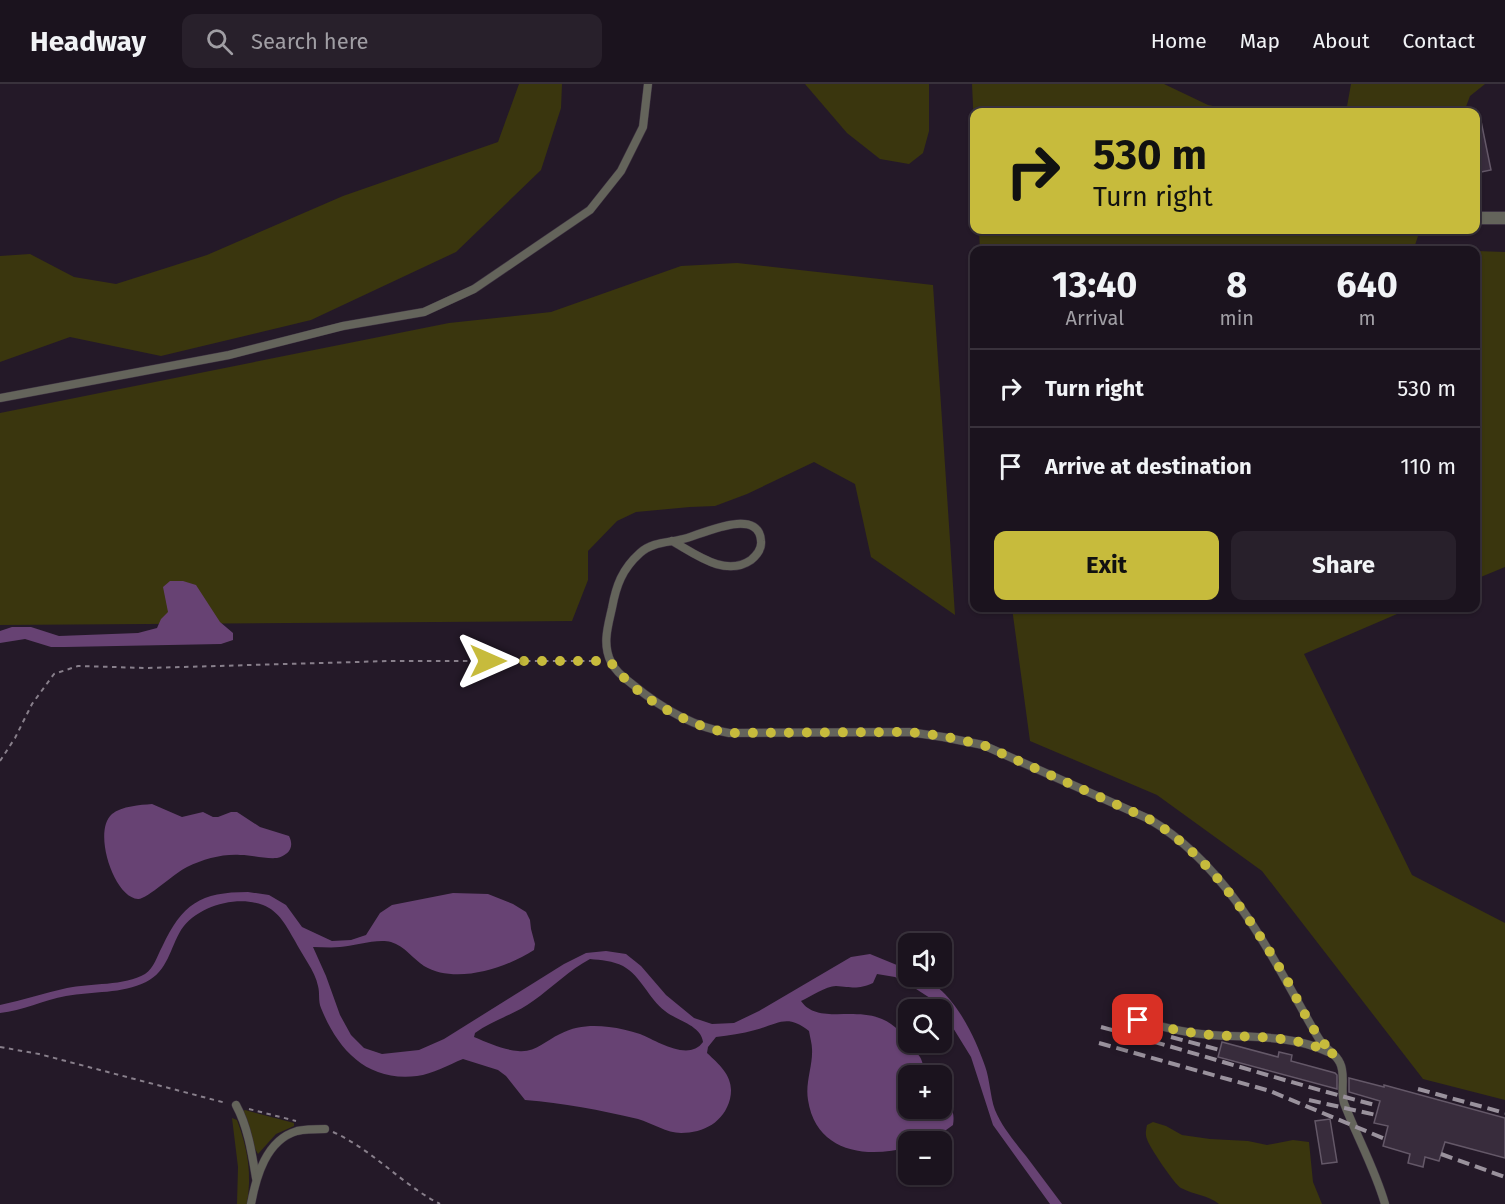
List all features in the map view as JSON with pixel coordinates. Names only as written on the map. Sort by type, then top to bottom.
[{"type":"street","points":[[1480,218],[1505,218]]},
{"type":"lane","points":[[0,398],[230,355],[343,326],[424,312],[474,289],[590,210],[621,171],[643,127],[648,84]]},
{"type":"lane","points":[[672,541],[713,563],[726,567],[748,562],[761,549],[758,531],[751,526],[732,524],[684,539],[672,541],[652,545],[640,552],[616,584],[605,642],[610,661],[617,672],[650,699],[687,721],[711,730],[729,733],[909,732],[943,736],[983,745],[1149,819],[1170,831],[1203,862],[1233,898],[1265,944],[1317,1036],[1335,1055],[1342,1070],[1344,1101],[1373,1167],[1385,1204]]},
{"type":"lane","points":[[1138,1020],[1198,1034],[1266,1036],[1293,1040],[1335,1055]]},
{"type":"lane","points":[[236,1105],[245,1129],[256,1178]]},
{"type":"lane","points":[[251,1204],[256,1178],[270,1151],[284,1137],[303,1130],[325,1129]]},
{"type":"path","points":[[0,761],[15,738],[32,704],[54,674],[78,666],[147,668],[390,661],[610,661]]},
{"type":"shaded area","points":[[519,84],[562,84],[561,108],[541,170],[456,252],[311,320],[161,356],[70,337],[0,362],[0,256],[30,254],[74,277],[116,284],[207,255],[343,196],[498,142]]},
{"type":"shaded area","points":[[805,84],[929,84],[929,131],[923,153],[909,164],[880,159],[847,133]]},
{"type":"shaded area","points":[[972,84],[1164,84],[1208,105],[1223,108],[973,108]]},
{"type":"shaded area","points":[[1351,84],[1485,84],[1470,96],[1466,108],[1347,108]]},
{"type":"shaded area","points":[[979,234],[1419,234],[1415,246],[980,246]]},
{"type":"shaded area","points":[[1480,251],[1505,252],[1505,567],[1480,577]]},
{"type":"shaded area","points":[[737,263],[933,285],[955,615],[871,557],[855,484],[814,462],[747,494],[715,506],[636,512],[617,521],[588,551],[588,580],[572,621],[0,625],[0,413],[449,323],[551,312],[681,266]]},
{"type":"shaded area","points":[[170,581],[183,581],[196,585],[220,622],[233,633],[233,640],[221,644],[65,647],[51,647],[25,639],[0,643],[0,631],[12,627],[31,627],[59,636],[138,633],[157,628],[161,619],[168,612],[163,587]]},
{"type":"shaded area","points":[[1013,612],[1402,612],[1304,654],[1412,875],[1505,923],[1505,1100],[1423,1079],[1262,871],[1157,795],[1030,741]]},
{"type":"shaded area","points":[[152,804],[182,817],[203,812],[218,817],[237,812],[260,827],[289,836],[291,847],[287,853],[277,858],[233,855],[200,862],[187,867],[138,899],[129,896],[114,876],[108,862],[104,834],[106,822],[116,811],[131,806]]},
{"type":"shaded area","points":[[248,892],[269,895],[286,905],[302,927],[332,941],[351,940],[366,935],[380,913],[392,905],[453,893],[488,894],[526,912],[530,920],[534,950],[510,963],[480,972],[451,974],[437,972],[424,966],[401,946],[386,941],[337,947],[313,947],[340,1015],[351,1035],[364,1048],[382,1054],[419,1050],[444,1039],[564,964],[586,953],[606,951],[626,954],[641,966],[666,995],[694,1018],[712,1024],[734,1023],[759,1011],[851,957],[870,954],[898,965],[898,979],[877,974],[873,983],[863,987],[832,986],[801,1001],[810,1010],[822,1013],[866,1015],[882,1019],[896,1028],[898,1053],[916,1053],[923,1065],[898,1065],[898,1119],[952,1119],[952,1110],[953,1125],[944,1131],[898,1131],[898,1150],[893,1151],[860,1151],[832,1141],[821,1131],[813,1117],[808,1100],[812,1055],[809,1031],[795,1022],[788,1021],[716,1037],[708,1047],[707,1053],[729,1079],[730,1099],[718,1120],[698,1131],[681,1133],[638,1119],[596,1110],[525,1100],[506,1076],[498,1070],[463,1059],[423,1075],[399,1077],[383,1074],[357,1060],[336,1037],[320,1005],[319,989],[314,975],[286,925],[269,908],[253,902],[230,902],[207,909],[197,915],[181,930],[168,959],[159,972],[137,986],[66,996],[0,1013],[0,1005],[76,986],[128,981],[145,974],[153,965],[169,932],[185,911],[194,903],[217,895]],"holes":[[[590,959],[607,961],[630,971],[659,1006],[698,1031],[703,1042],[697,1048],[681,1050],[640,1034],[613,1027],[596,1026],[572,1029],[535,1048],[524,1051],[502,1048],[474,1037],[475,1033],[482,1028],[526,1006],[582,963]]]},
{"type":"shaded area","points":[[913,987],[936,987],[949,999],[930,998]]},
{"type":"shaded area","points":[[952,1002],[974,1038],[987,1071],[993,1105],[998,1116],[1062,1204],[1050,1204],[993,1125],[971,1057],[952,1026]]},
{"type":"shaded area","points":[[243,1111],[294,1123],[294,1126],[276,1134],[258,1154]]},
{"type":"shaded area","points":[[232,1118],[237,1120],[246,1151],[249,1172],[247,1204],[237,1204],[238,1167]]},
{"type":"shaded area","points":[[1153,1122],[1182,1135],[1210,1139],[1248,1141],[1267,1145],[1293,1140],[1309,1142],[1313,1182],[1322,1204],[1219,1204],[1181,1188],[1168,1173],[1146,1137],[1147,1125]]},
{"type":"building","points":[[1480,121],[1481,121],[1491,170],[1480,172]]},
{"type":"building","points":[[1222,1042],[1278,1057],[1279,1052],[1292,1055],[1291,1061],[1335,1073],[1337,1089],[1218,1057]]},
{"type":"building","points":[[1349,1078],[1384,1087],[1384,1085],[1505,1118],[1505,1158],[1445,1142],[1439,1161],[1425,1157],[1423,1167],[1408,1163],[1410,1154],[1383,1146],[1388,1126],[1374,1123],[1380,1101],[1349,1092]]},
{"type":"building","points":[[1330,1119],[1337,1162],[1322,1164],[1315,1121]]},
{"type":"railway","points":[[1101,1027],[1375,1105]]},
{"type":"railway","points":[[1171,1037],[1220,1050]]},
{"type":"railway","points":[[1099,1043],[1270,1091],[1385,1139]]},
{"type":"railway","points":[[1418,1089],[1505,1113]]},
{"type":"railway","points":[[1309,1100],[1376,1115]]},
{"type":"railway","points":[[1441,1154],[1505,1177]]},
{"type":"route","points":[[488,661],[610,661],[617,672],[650,699],[687,721],[711,730],[729,733],[909,732],[943,736],[983,745],[1149,819],[1170,831],[1203,862],[1233,898],[1265,944],[1317,1036],[1335,1055],[1304,1042],[1293,1040],[1266,1036],[1198,1034],[1138,1020]]}]
